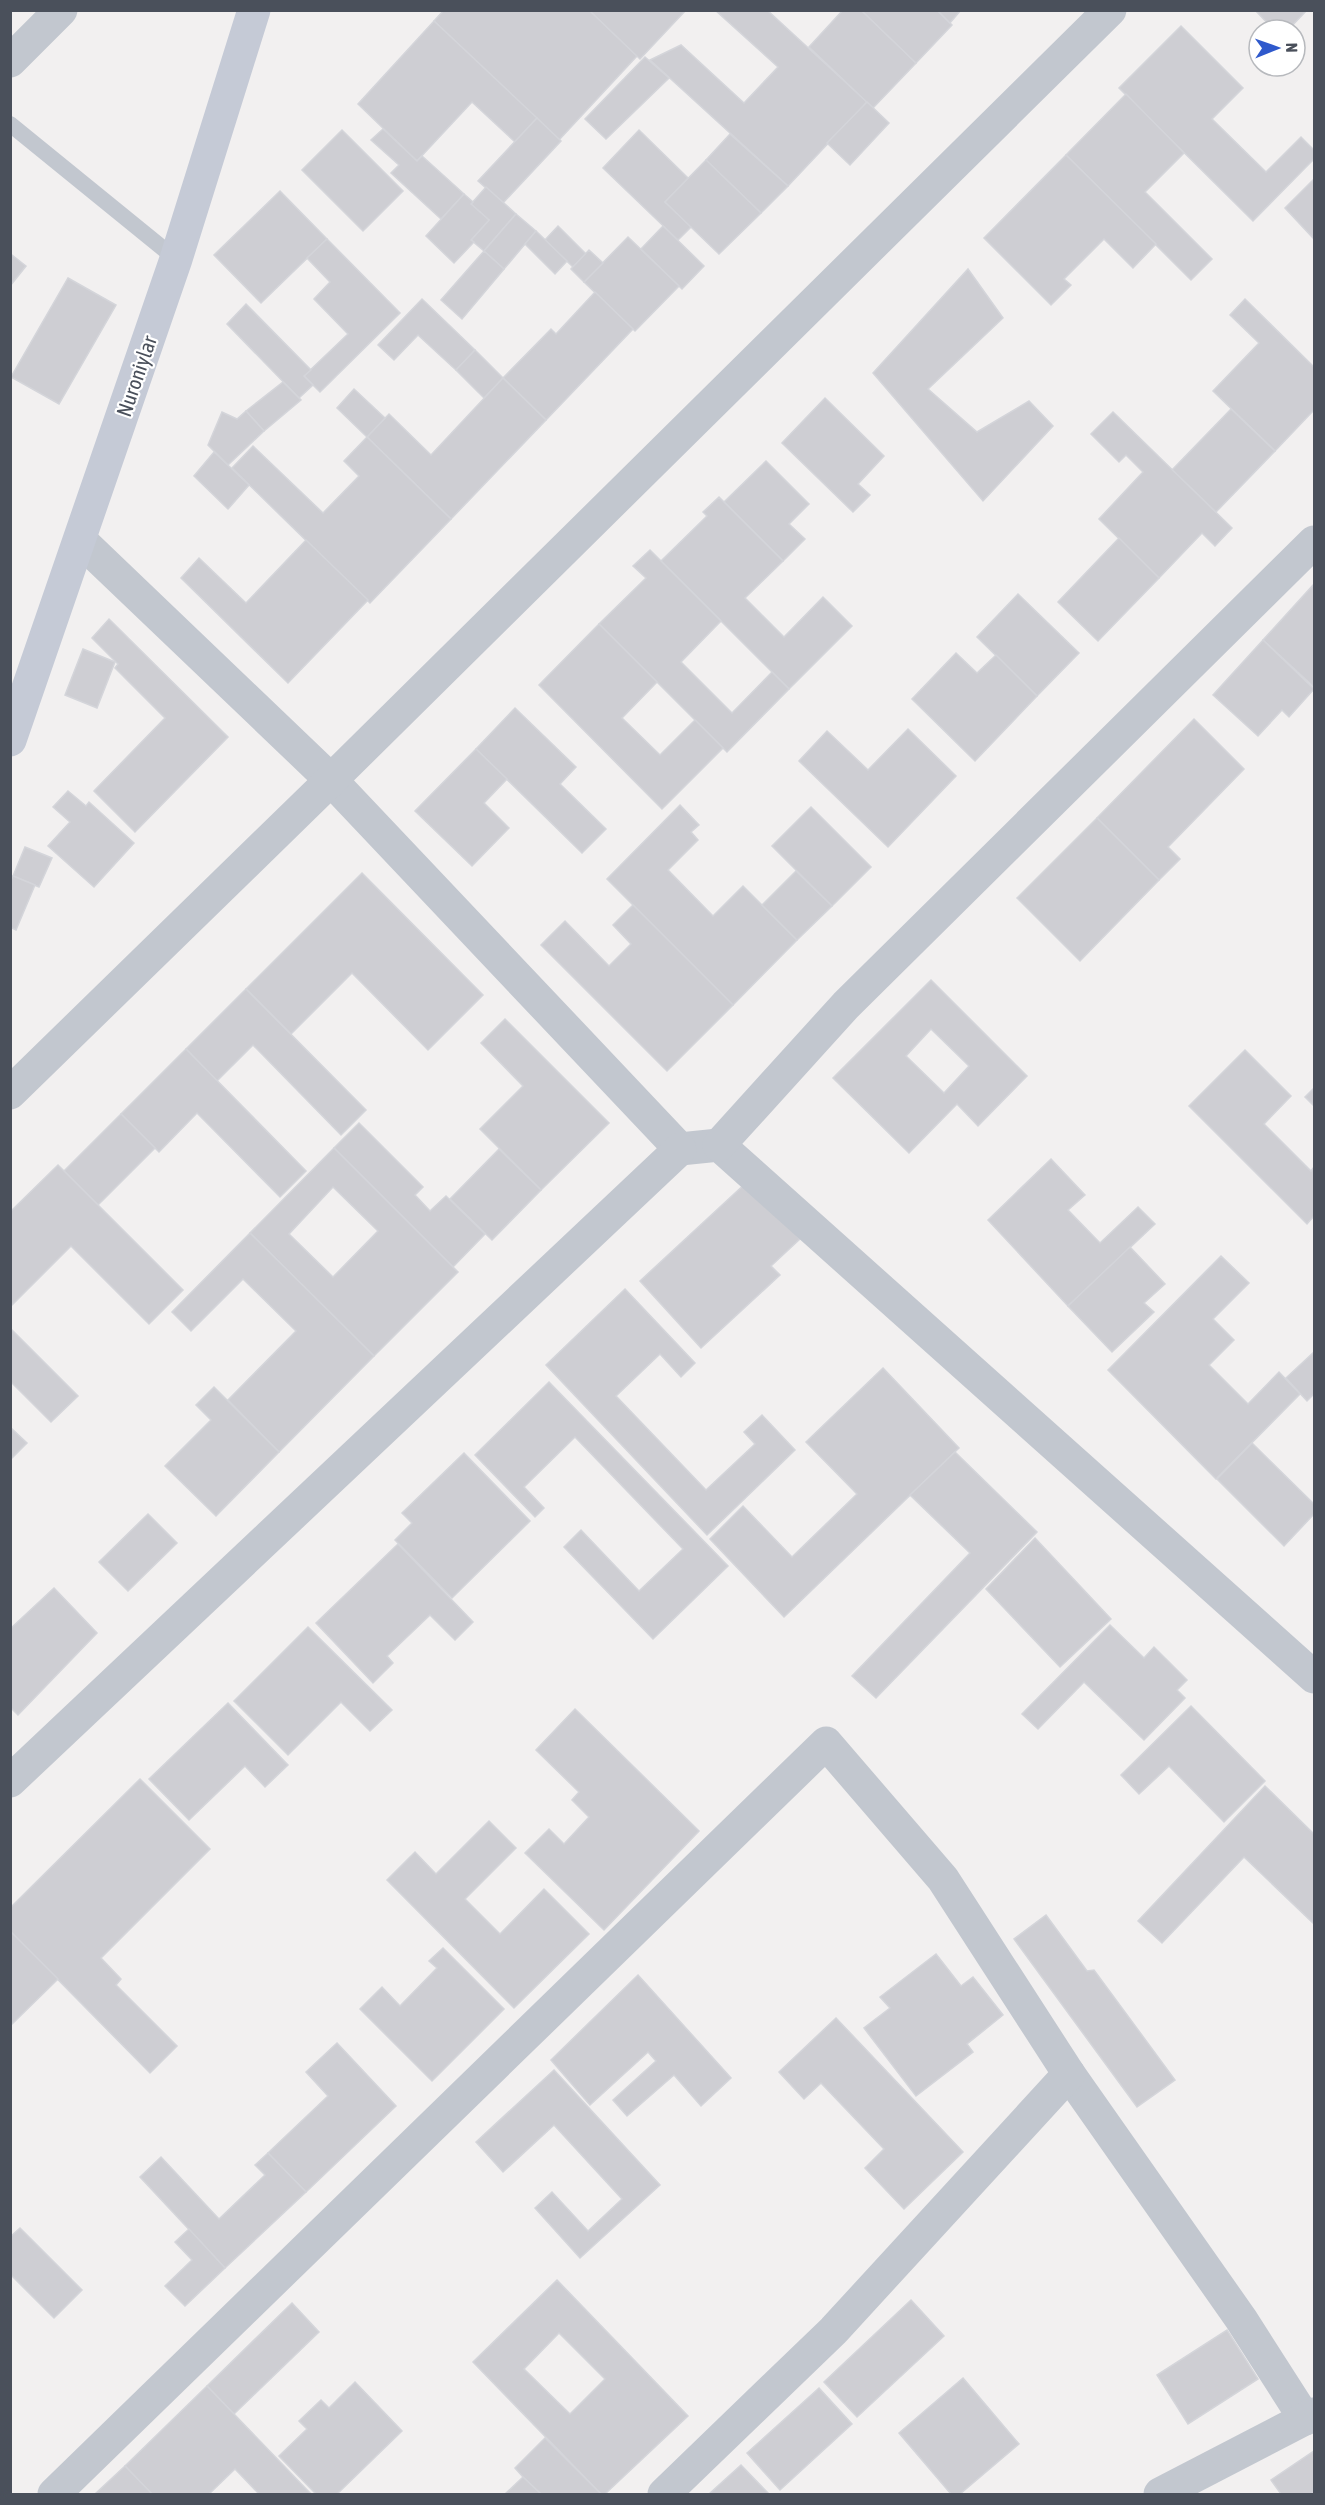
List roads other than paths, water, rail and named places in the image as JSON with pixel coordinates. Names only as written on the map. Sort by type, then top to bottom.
[{"type":"main road","name":"Nuroniylar","points":[[10,740],[176,259],[254,10]]},
{"type":"street","points":[[10,61],[61,10]]},
{"type":"street","points":[[10,1093],[331,780],[1110,10]]},
{"type":"street","points":[[80,540],[331,780],[680,1149]]},
{"type":"street","points":[[10,1781],[680,1149],[719,1145],[846,1005],[1314,542]]},
{"type":"street","points":[[719,1145],[1314,1677]]},
{"type":"street","points":[[54,2494],[826,1743],[943,1880],[1069,2074],[1310,2417],[1160,2494]]},
{"type":"street","points":[[664,2494],[834,2330],[1069,2074]]},
{"type":"lane","points":[[10,124],[176,259]]}]
